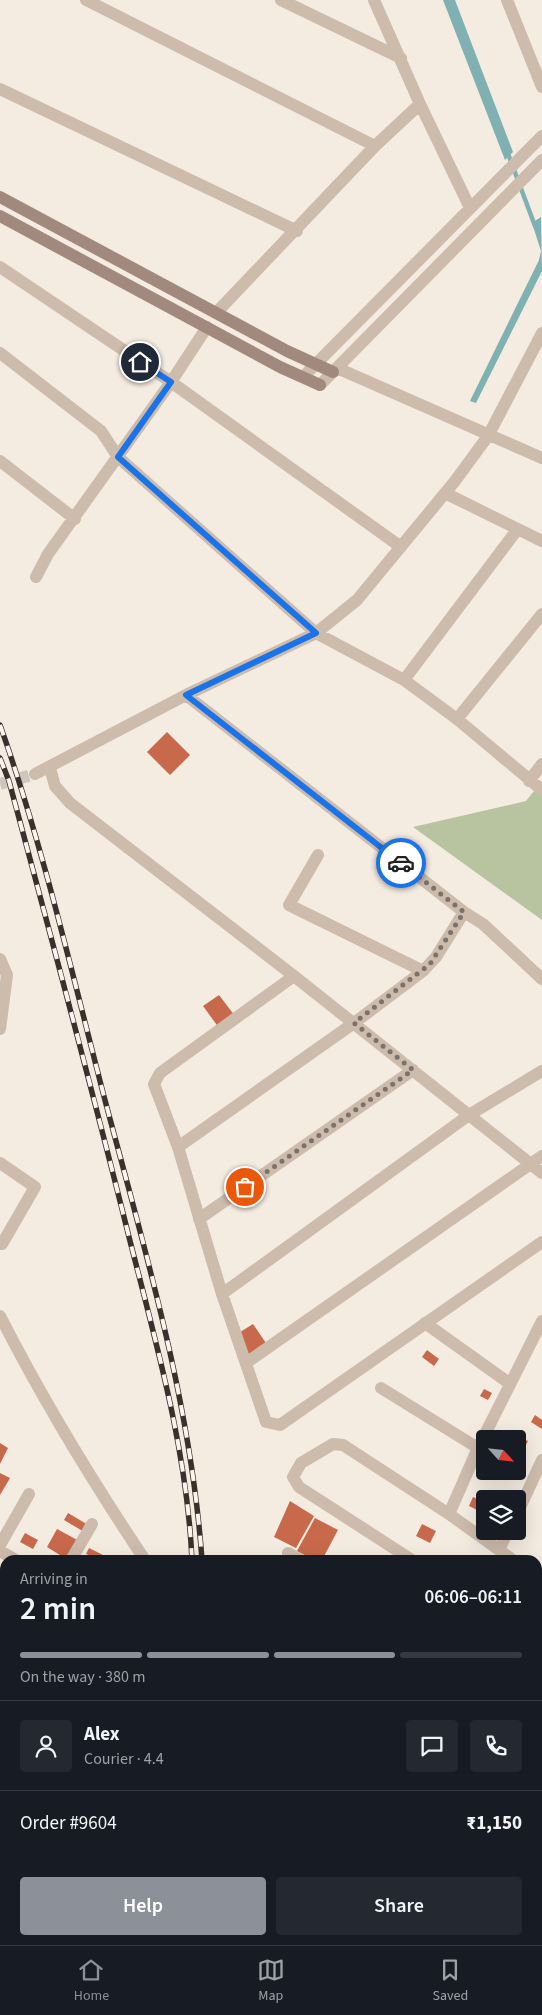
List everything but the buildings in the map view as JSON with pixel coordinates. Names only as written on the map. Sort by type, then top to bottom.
[{"type":"street","points":[[86,0],[375,146]]},
{"type":"street","points":[[281,0],[400,58]]},
{"type":"street","points":[[374,0],[420,104],[470,208]]},
{"type":"street","points":[[507,0],[542,87]]},
{"type":"street","points":[[0,89],[297,231]]},
{"type":"street","points":[[216,313],[297,231],[375,146],[420,104]]},
{"type":"street","points":[[303,377],[542,136]]},
{"type":"street","points":[[0,216],[320,385],[542,160]]},
{"type":"street","points":[[0,197],[216,313],[316,364],[335,370],[542,458]]},
{"type":"street","points":[[0,267],[171,382],[401,547]]},
{"type":"street","points":[[36,577],[48,554],[75,519],[171,382],[207,327]]},
{"type":"street","points":[[35,774],[50,768],[186,695],[316,633],[357,600],[445,493],[488,436],[542,332]]},
{"type":"street","points":[[0,353],[101,431],[118,457],[316,633],[404,680],[457,719],[542,790]]},
{"type":"street","points":[[0,461],[75,519]]},
{"type":"street","points":[[445,493],[542,541]]},
{"type":"street","points":[[404,680],[517,530]]},
{"type":"street","points":[[457,719],[542,614]]},
{"type":"street","points":[[186,695],[464,912],[483,924],[542,980]]},
{"type":"street","points":[[529,781],[542,764]]},
{"type":"street","points":[[50,768],[55,786],[70,803],[354,1023],[542,1173]]},
{"type":"street","points":[[318,855],[289,905],[423,971]]},
{"type":"street","points":[[178,1147],[354,1023],[423,971],[436,957],[464,912]]},
{"type":"street","points":[[0,959],[8,975],[0,1029]]},
{"type":"street","points":[[294,976],[160,1073],[155,1079],[154,1084],[178,1147],[222,1294],[264,1420],[273,1425],[280,1425],[542,1242]]},
{"type":"street","points":[[199,1219],[413,1070]]},
{"type":"street","points":[[222,1294],[469,1115],[542,1071]]},
{"type":"street","points":[[246,1363],[542,1156]]},
{"type":"street","points":[[0,1163],[35,1187],[2,1244],[0,1243]]},
{"type":"street","points":[[0,1316],[23,1361],[95,1485],[142,1555]]},
{"type":"street","points":[[487,1430],[542,1321]]},
{"type":"street","points":[[425,1324],[509,1383]]},
{"type":"street","points":[[381,1388],[476,1447]]},
{"type":"street","points":[[404,1555],[299,1487],[293,1477],[301,1463],[333,1444],[343,1445],[450,1514],[506,1555]]},
{"type":"street","points":[[450,1514],[476,1453]]},
{"type":"street","points":[[526,1495],[542,1460]]},
{"type":"street","points":[[0,1545],[30,1494]]},
{"type":"street","points":[[74,1555],[92,1524]]},
{"type":"street","points":[[499,1550],[504,1540]]},
{"type":"green space","points":[[542,781],[542,920],[413,827],[526,801]]},
{"type":"water","points":[[443,0],[455,0],[513,152],[505,160]]},
{"type":"water","points":[[541,217],[542,271],[476,403],[470,401],[539,260],[541,251],[532,223]]},
{"type":"waterway","points":[[507,151],[535,226]]},
{"type":"tunnel","points":[[0,784],[35,774]]},
{"type":"railway","points":[[0,725],[44,866],[70,961],[165,1330],[188,1444],[201,1555]]},
{"type":"railway","points":[[0,758],[9,781],[70,1009],[169,1397],[184,1478],[192,1555]]},
{"type":"way so far","points":[[245,1187],[413,1070],[354,1023],[430,964],[464,912],[401,863]]},
{"type":"route","points":[[140,362],[171,382],[118,457],[316,633],[186,695],[401,863]]}]
